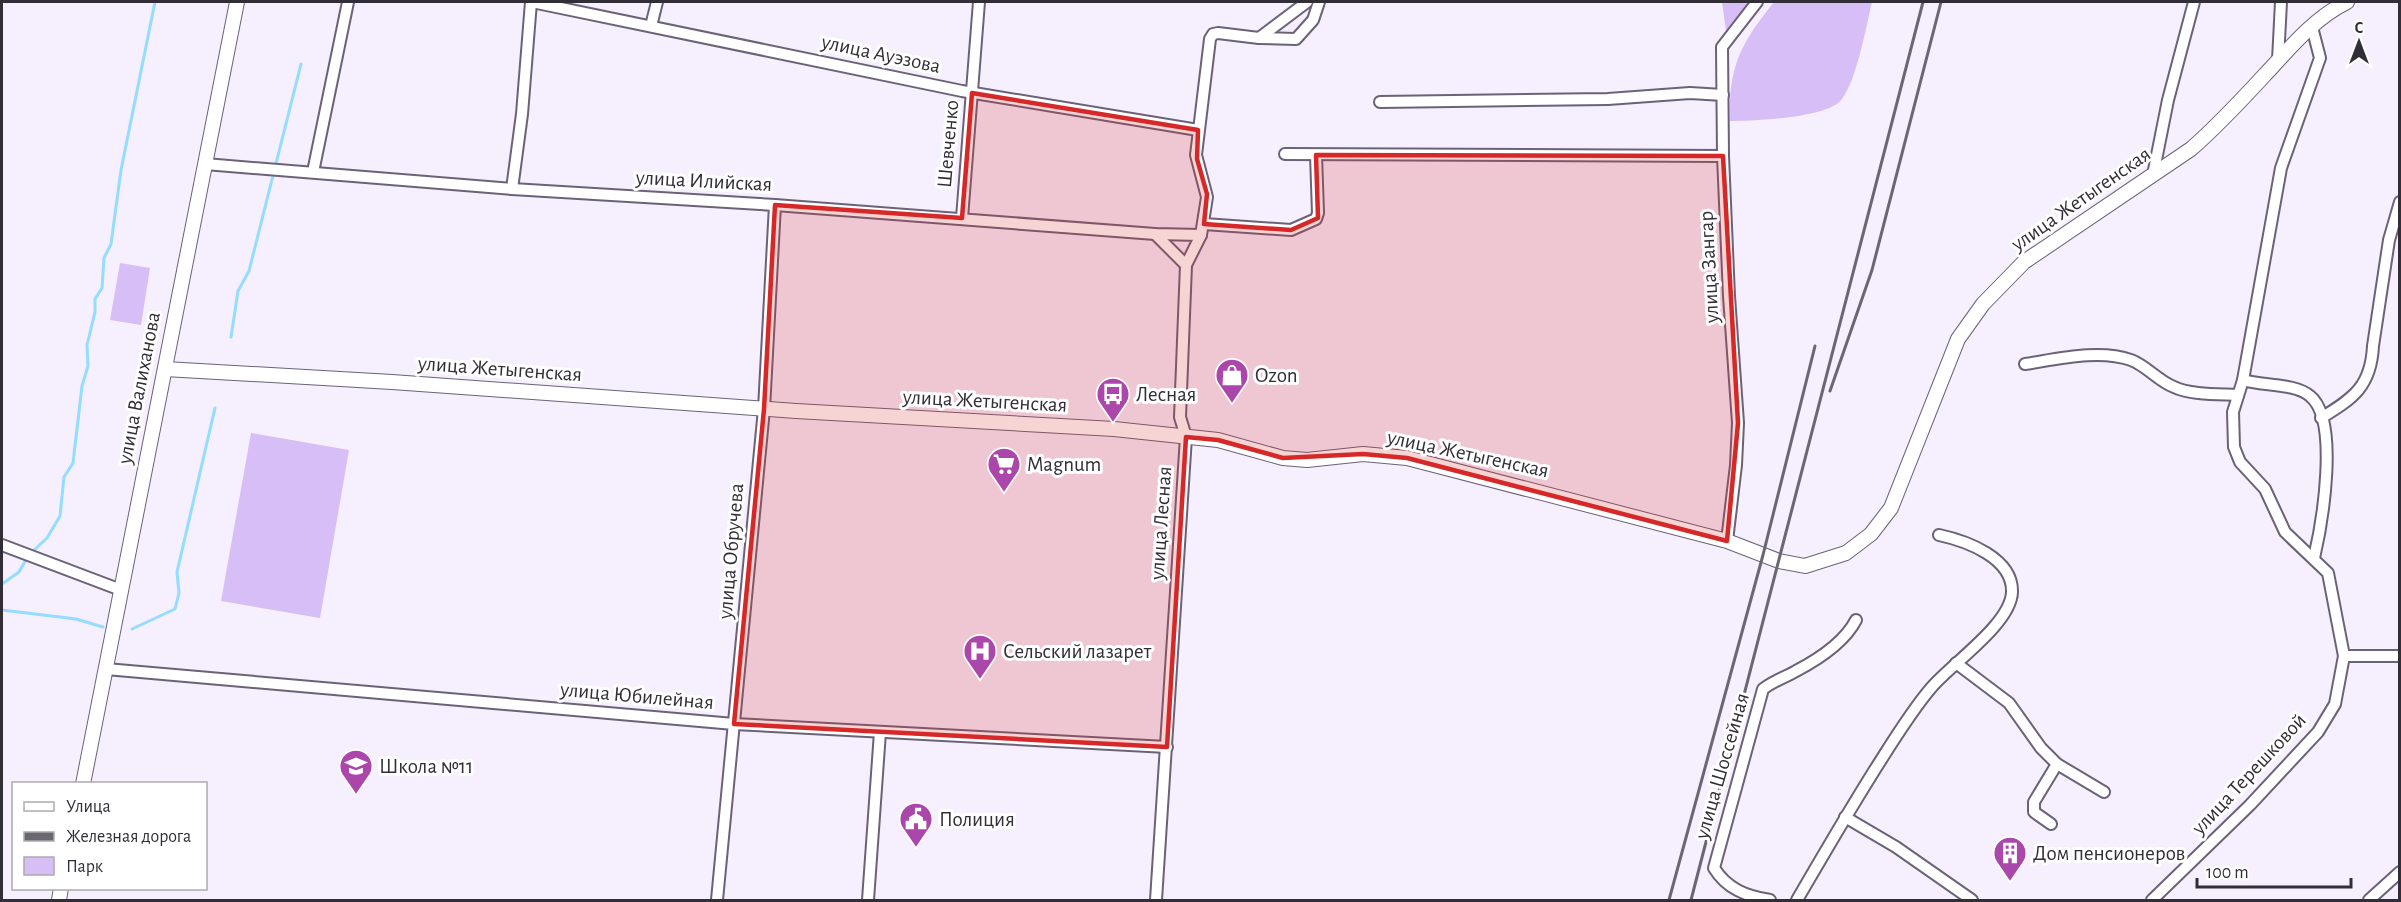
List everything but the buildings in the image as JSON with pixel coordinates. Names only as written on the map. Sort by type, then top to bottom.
[{"type":"main road","name":"улица Валиханова","points":[[82,782],[237,2]]},
{"type":"main road","name":"улица Жетыгенская","points":[[165,369],[392,382],[764,409],[1114,429],[1218,440],[1283,458],[1307,460],[1363,454],[1407,458],[1726,541],[1779,561],[1805,566],[1846,553],[1871,534],[1891,508],[1958,339],[1983,304],[2024,262],[2191,149],[2213,131],[2278,60],[2312,27],[2347,2]]},
{"type":"street","points":[[313,172],[348,2]]},
{"type":"street","name":"улица Ауэзова","points":[[512,189],[522,114],[531,2],[561,4],[651,26],[972,93],[1198,130]]},
{"type":"street","points":[[651,26],[657,2]]},
{"type":"street","name":"Шевченко","points":[[962,218],[979,2]]},
{"type":"street","points":[[1259,38],[1307,2]]},
{"type":"street","points":[[1198,130],[1211,36],[1218,33],[1259,38],[1296,39],[1313,20],[1319,2]]},
{"type":"street","name":"улица Зангар","points":[[1726,541],[1736,465],[1738,423],[1729,296],[1723,156],[1722,47],[1757,2]]},
{"type":"street","points":[[2153,175],[2168,100],[2194,2]]},
{"type":"street","points":[[2278,60],[2281,2]]},
{"type":"street","points":[[2312,27],[2320,58],[2281,168],[2243,380],[2234,412],[2232,431],[2234,447],[2240,462],[2265,489],[2285,532],[2328,573],[2344,656],[2400,656]]},
{"type":"street","points":[[1380,102],[1608,99],[1690,93],[1723,95]]},
{"type":"street","name":"улица Лесная","points":[[1156,900],[1186,437],[1180,417],[1186,265],[1203,229],[1207,194],[1196,155],[1198,130]]},
{"type":"street","points":[[1285,154],[1723,156]]},
{"type":"street","name":"улица Илийская","points":[[205,164],[512,189],[962,218],[1155,234],[1203,229],[1291,230],[1316,219],[1318,213],[1316,155]]},
{"type":"street","points":[[2321,418],[2353,395],[2367,380],[2372,364],[2389,240],[2400,202]]},
{"type":"street","name":"улица Обручева","points":[[717,900],[764,409],[775,205]]},
{"type":"street","points":[[1155,234],[1186,265]]},
{"type":"street","points":[[2025,364],[2069,357],[2113,357],[2130,360],[2176,388],[2238,395]]},
{"type":"street","points":[[2243,380],[2295,389],[2310,396],[2321,418],[2327,455],[2321,529],[2314,558]]},
{"type":"street","points":[[1797,900],[1845,817],[1902,727],[1930,689],[1993,628],[2007,610],[2012,596],[2011,582],[2006,568],[1980,550],[1954,538],[1939,535]]},
{"type":"street","points":[[2,545],[121,591]]},
{"type":"street","name":"улица Шоссейная","points":[[1770,900],[1750,896],[1730,887],[1714,868],[1763,689],[1774,680],[1794,673],[1823,655],[1851,629],[1856,620]]},
{"type":"street","name":"улица Терешковой","points":[[2152,900],[2250,805],[2318,732],[2335,704],[2344,656]]},
{"type":"street","points":[[1956,663],[2009,703],[2041,748],[2057,764],[2104,792]]},
{"type":"street","name":"улица Юбилейная","points":[[105,669],[734,724],[1167,747]]},
{"type":"street","points":[[868,900],[880,732]]},
{"type":"street","points":[[2051,824],[2034,812],[2034,802],[2057,764]]},
{"type":"street","points":[[1845,817],[1896,847],[1972,900]]},
{"type":"street","points":[[2369,900],[2400,872]]},
{"type":"highlighted area","points":[[972,93],[1198,130],[1197,159],[1207,194],[1204,224],[1291,230],[1318,218],[1316,155],[1723,156],[1738,423],[1727,541],[1407,458],[1363,454],[1283,458],[1218,440],[1186,437],[1167,747],[734,724],[764,409],[775,205],[962,218]]},
{"type":"green space","points":[[1722,2],[1750,2],[1726,31]]},
{"type":"green space","points":[[1774,2],[1872,2],[1852,79],[1842,99],[1822,110],[1790,117],[1730,121],[1731,85],[1734,70],[1745,43]]},
{"type":"green space","points":[[120,263],[150,268],[141,325],[110,320]]},
{"type":"green space","points":[[251,433],[349,450],[320,618],[221,601]]},
{"type":"waterway","points":[[31,553],[47,538],[60,516],[64,477],[73,463],[82,386],[88,366],[87,345],[95,312],[95,299],[102,288],[104,258],[111,244],[121,170],[155,2]]},
{"type":"waterway","points":[[231,337],[238,291],[249,271],[301,64]]},
{"type":"waterway","points":[[132,629],[175,609],[179,593],[177,572],[215,408]]},
{"type":"waterway","points":[[2,584],[19,572],[27,558]]},
{"type":"waterway","points":[[2,610],[76,619],[103,627]]},
{"type":"railway","points":[[1691,900],[1923,2]]},
{"type":"railway","points":[[1830,391],[1872,270],[1941,2]]},
{"type":"railway","points":[[1669,900],[1763,555],[1815,346]]},
{"type":"place","name":"Ozon","points":[[1232,404]]},
{"type":"place","name":"Лесная","points":[[1113,423]]},
{"type":"place","name":"Magnum","points":[[1004,493]]},
{"type":"place","name":"Сельский лазарет","points":[[980,680]]},
{"type":"place","name":"Школа №11","points":[[356,795]]},
{"type":"place","name":"Полиция","points":[[916,848]]},
{"type":"place","name":"Дом пенсионеров","points":[[2010,882]]}]
